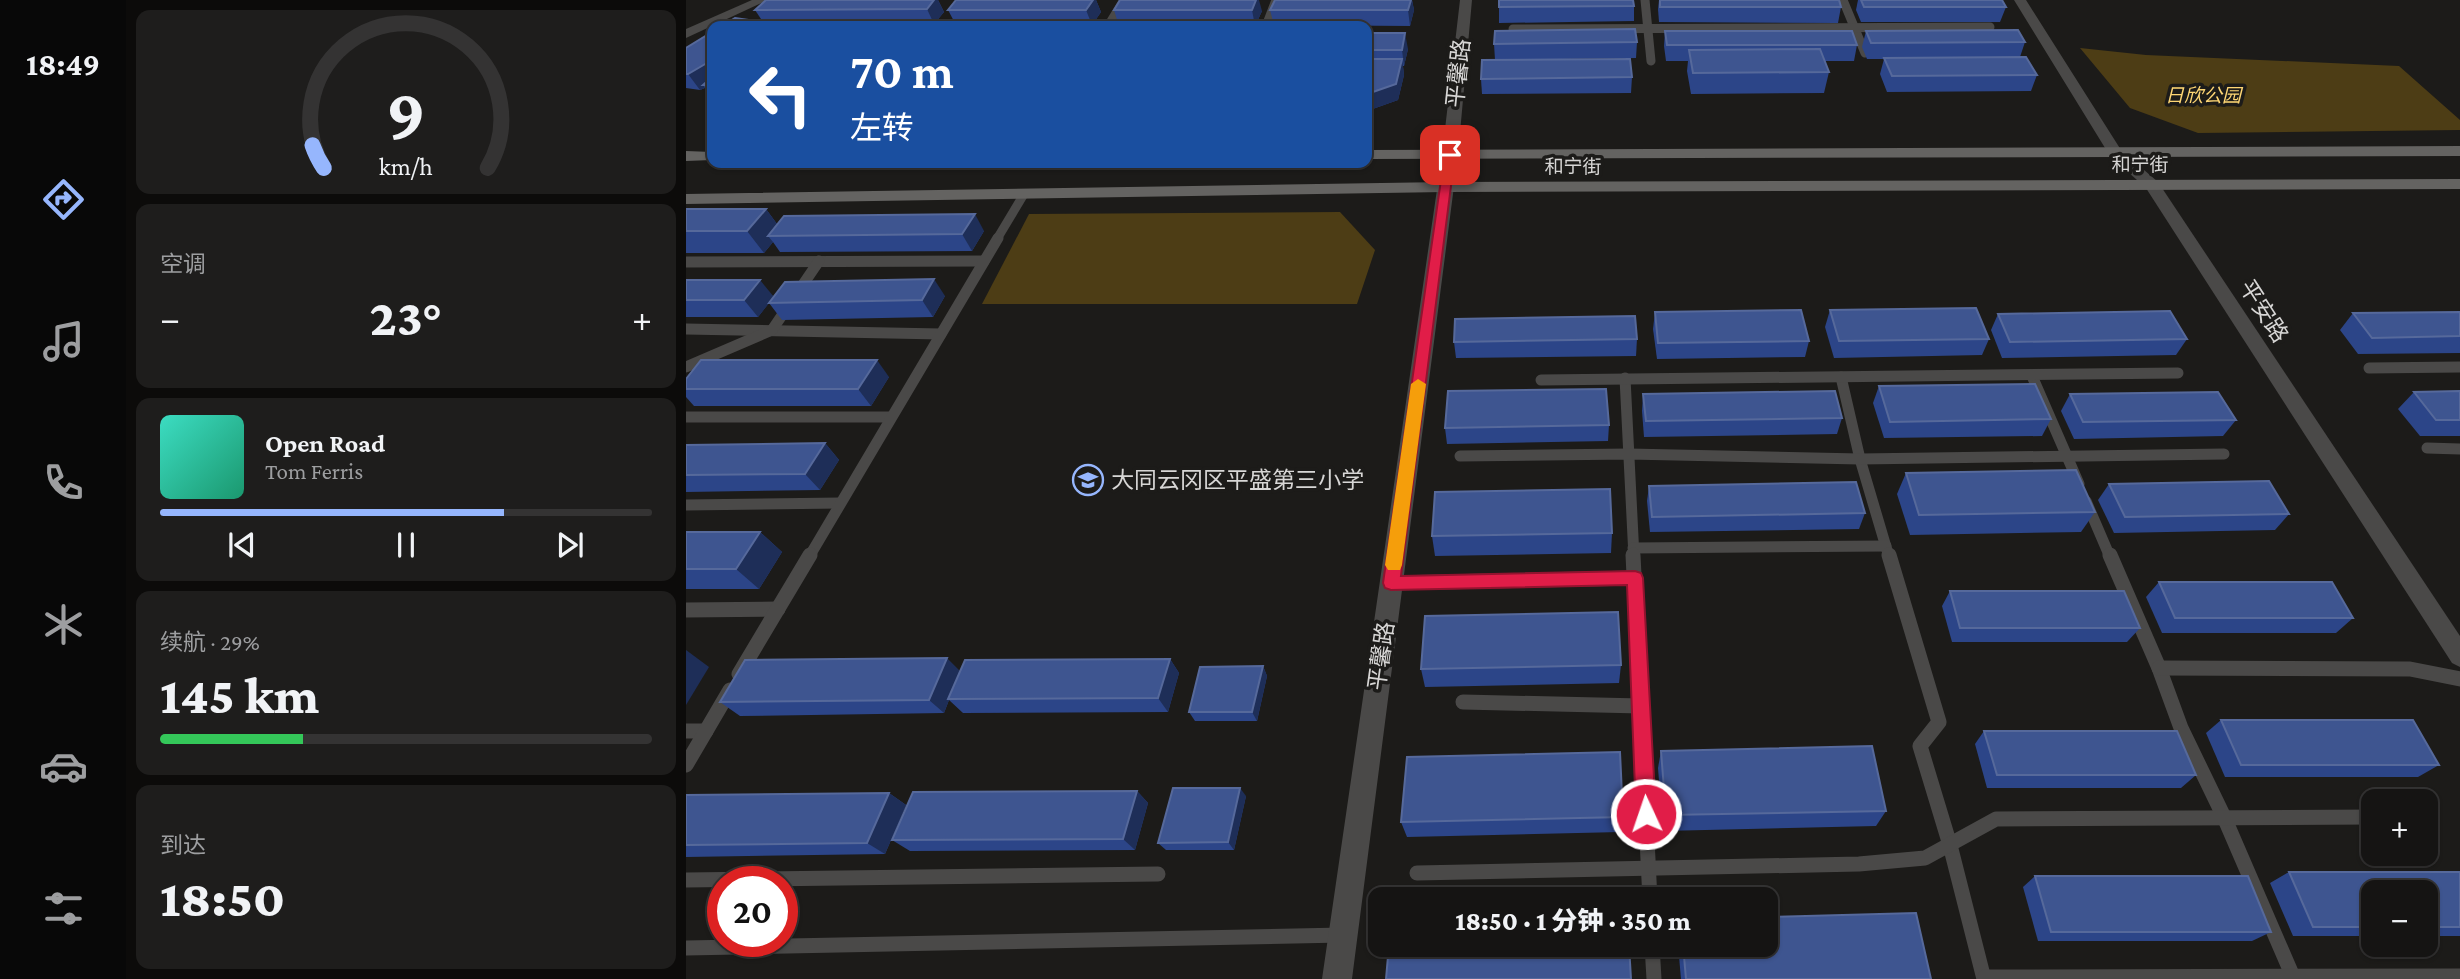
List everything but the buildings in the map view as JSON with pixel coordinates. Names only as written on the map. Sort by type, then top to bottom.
[{"type":"main road","name":"和宁街","points":[[1372,155],[2460,151]]},
{"type":"main road","points":[[686,156],[707,156]]},
{"type":"main road","name":"和宁街","points":[[686,199],[1445,187],[2460,184]]},
{"type":"street","points":[[715,21],[762,0]]},
{"type":"street","name":"平馨路","points":[[1337,979],[1450,155],[1465,0]]},
{"type":"street","name":"平安路","points":[[2020,0],[2115,153],[2152,185],[2460,656]]},
{"type":"street","points":[[686,34],[707,25]]},
{"type":"lane","points":[[1111,21],[1124,0]]},
{"type":"lane","points":[[1268,21],[1276,0]]},
{"type":"lane","points":[[1644,0],[1651,61]]},
{"type":"lane","points":[[1843,0],[1865,53]]},
{"type":"lane","points":[[1513,29],[1990,27]]},
{"type":"lane","points":[[686,765],[1024,194]]},
{"type":"lane","points":[[686,367],[772,330],[819,261]]},
{"type":"lane","points":[[686,262],[984,261]]},
{"type":"lane","points":[[686,329],[941,334]]},
{"type":"lane","points":[[699,373],[712,356]]},
{"type":"lane","points":[[2369,368],[2460,367]]},
{"type":"lane","points":[[1541,380],[2178,373]]},
{"type":"lane","points":[[2032,376],[2159,668],[2180,728],[2224,817],[2293,978]]},
{"type":"lane","points":[[1841,377],[1860,459],[1939,722],[1920,746],[1950,845],[1985,978],[2460,976]]},
{"type":"lane","points":[[1625,378],[1650,887]]},
{"type":"lane","points":[[686,417],[891,417]]},
{"type":"lane","points":[[2427,448],[2460,449]]},
{"type":"lane","points":[[1460,456],[1629,454],[1860,459],[2224,454]]},
{"type":"lane","points":[[686,505],[840,503]]},
{"type":"lane","points":[[1633,548],[1886,547]]},
{"type":"lane","points":[[1391,583],[1635,578]]},
{"type":"lane","points":[[686,610],[778,609]]},
{"type":"lane","points":[[2159,668],[2410,669],[2460,679]]},
{"type":"lane","points":[[1463,702],[1641,706]]},
{"type":"lane","points":[[686,731],[706,731]]},
{"type":"lane","points":[[1417,873],[1860,864],[1925,858],[1996,819],[2361,817]]},
{"type":"lane","points":[[686,880],[1158,873]]},
{"type":"lane","points":[[686,948],[1343,935]]},
{"type":"lane","points":[[1653,957],[1654,979]]},
{"type":"green space","name":"日欣公园","points":[[2080,48],[2146,55],[2399,66],[2460,120],[2460,130],[2198,133],[2130,108]]},
{"type":"green space","points":[[1340,212],[1375,250],[1357,304],[982,304],[1029,214]]},
{"type":"slow traffic","points":[[1394,565],[1418,384]]},
{"type":"place","name":"大同云冈区平盛第三小学","points":[[1088,480]]},
{"type":"route","points":[[1450,155],[1391,583],[1635,578],[1646,814]]}]
